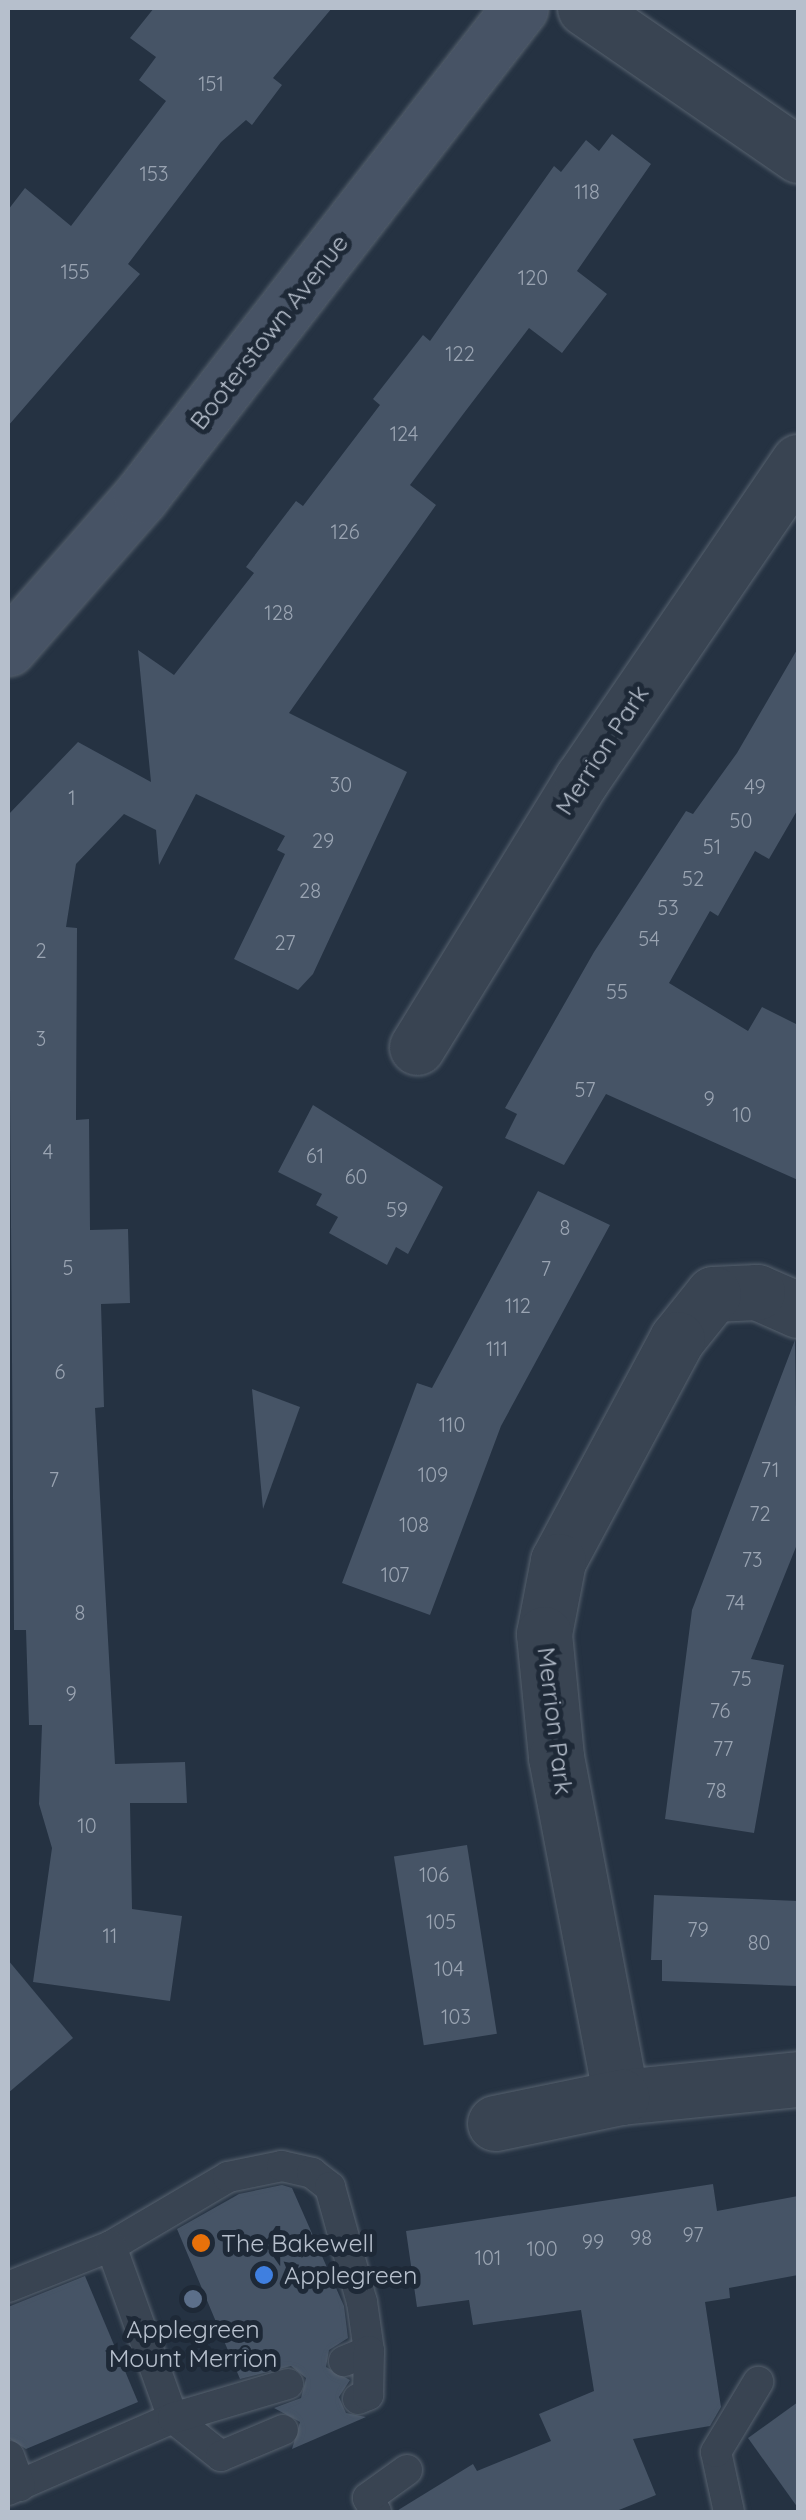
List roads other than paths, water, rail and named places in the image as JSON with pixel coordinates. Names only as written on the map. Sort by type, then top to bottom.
[{"type":"street","name":"Booterstown Avenue","points":[[8,648],[141,496],[520,8]]},
{"type":"street","points":[[585,8],[798,155]]},
{"type":"street","name":"Merrion Park","points":[[416,1047],[582,779],[798,462]]},
{"type":"street","name":"Merrion Park","points":[[620,2097],[556,1757],[544,1634],[558,1561],[677,1339],[712,1294],[757,1292],[798,1310]]},
{"type":"street","points":[[495,2123],[620,2097],[798,2079]]},
{"type":"lane","points":[[22,2288],[111,2246],[228,2177],[282,2166],[312,2173],[330,2187],[349,2242],[357,2356],[368,2394],[358,2398]]},
{"type":"lane","points":[[111,2246],[173,2418],[220,2456],[283,2430]]},
{"type":"lane","points":[[728,2512],[716,2452],[758,2382]]},
{"type":"lane","points":[[9,2456],[14,2488],[89,2439],[173,2418],[203,2416],[288,2384]]},
{"type":"lane","points":[[376,2512],[368,2498],[407,2470]]},
{"type":"place","name":"The Bakewell","points":[[201,2243]]},
{"type":"place","name":"Applegreen","points":[[264,2275]]},
{"type":"place","name":"Applegreen Mount Merrion","points":[[193,2299]]}]
